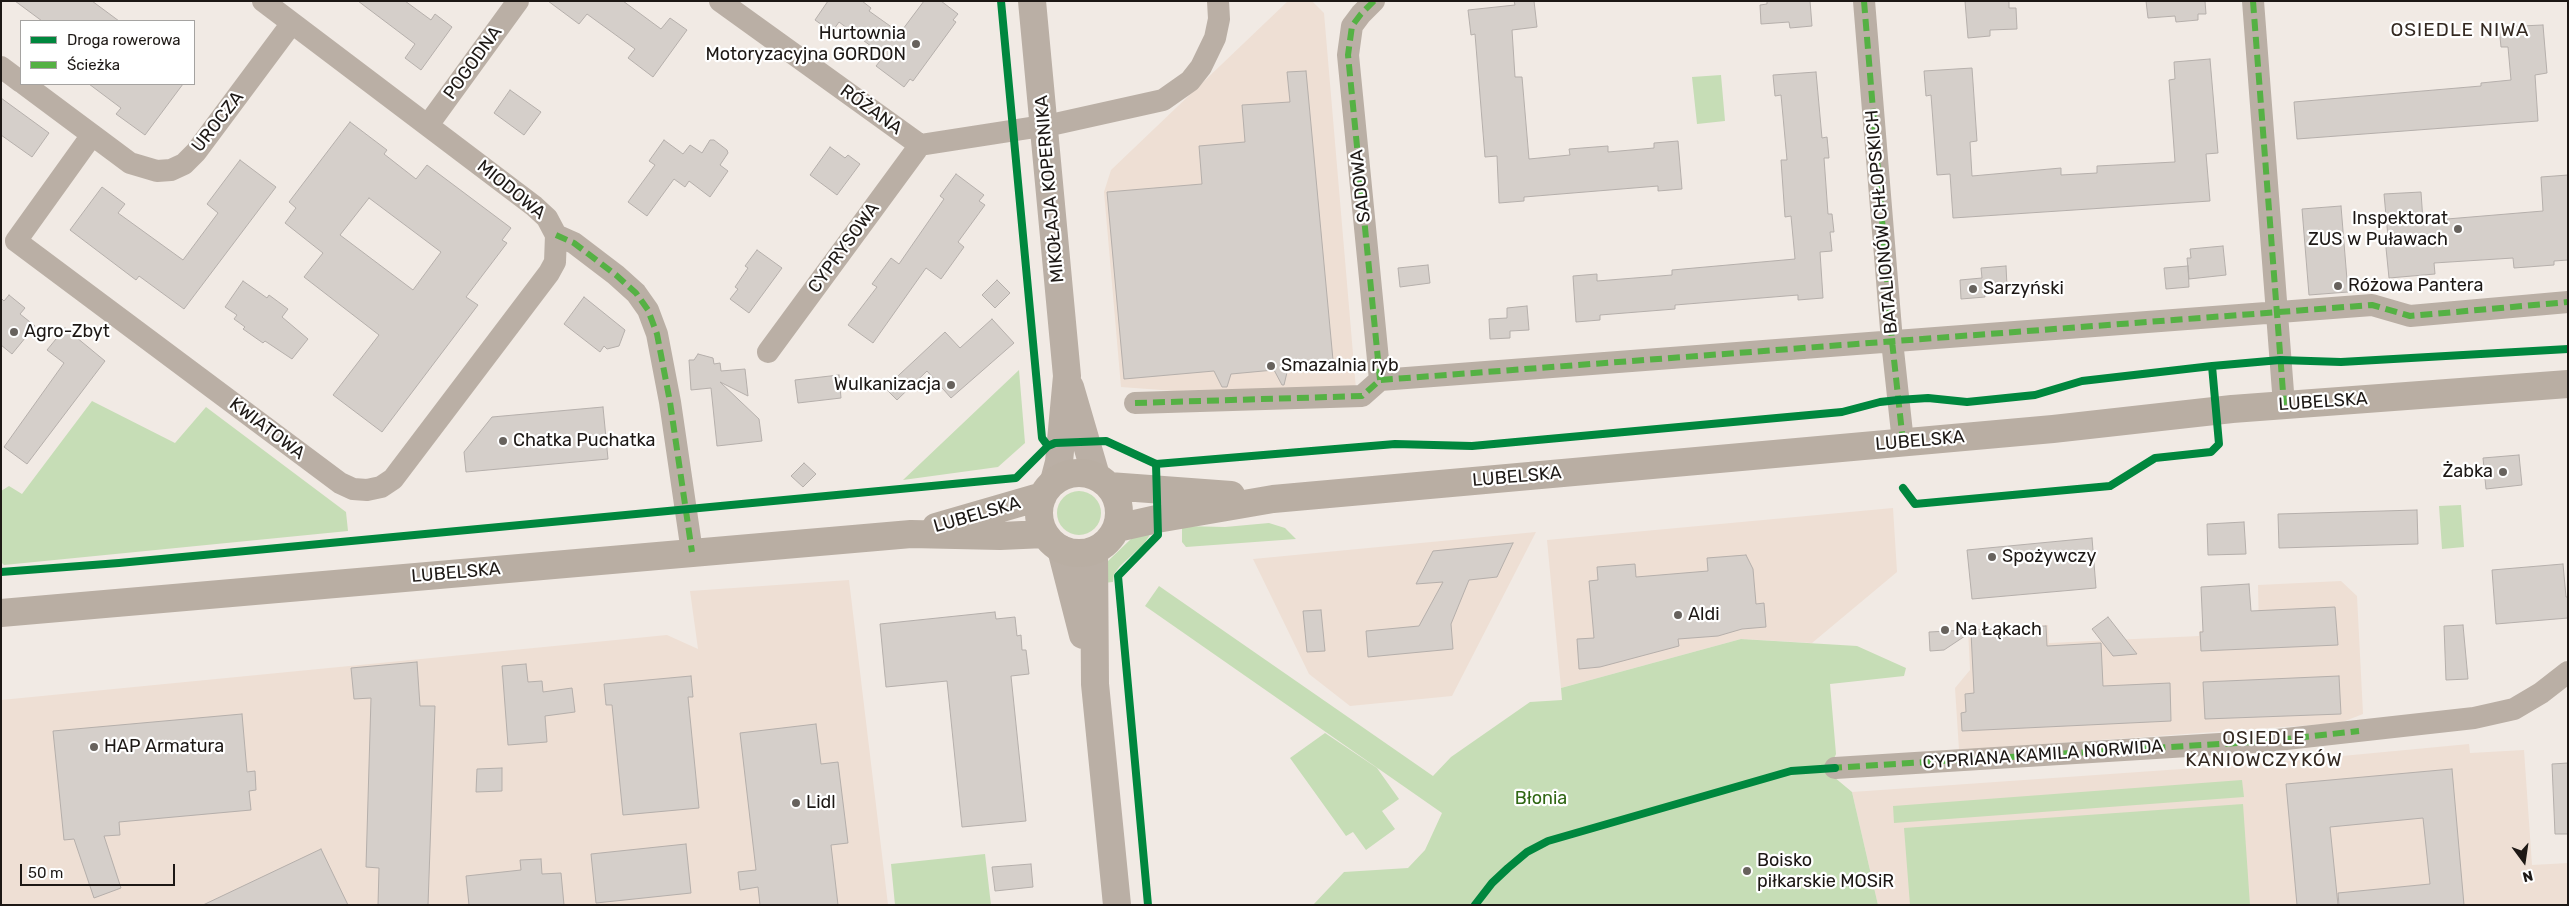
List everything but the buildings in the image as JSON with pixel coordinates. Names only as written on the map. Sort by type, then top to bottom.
[{"type":"main road","name":"LUBELSKA","points":[[1117,528],[1157,518],[1273,498],[1903,442],[2284,405],[2568,384]]},
{"type":"main road","points":[[1075,473],[1103,481],[1119,506],[1117,528],[1112,538],[1094,550],[1077,553],[1053,542],[1040,522],[1039,509],[1048,489],[1075,473]]},
{"type":"main road","name":"LUBELSKA","points":[[1103,481],[1273,498]]},
{"type":"main road","name":"LUBELSKA","points":[[911,534],[1048,489]]},
{"type":"main road","name":"LUBELSKA","points":[[1,613],[911,534],[1053,542]]},
{"type":"street","name":"MIODOWA","points":[[263,1],[534,206],[547,218],[556,235],[574,243],[636,293],[648,310],[657,334],[670,402],[692,552]]},
{"type":"street","name":"POGODNA","points":[[428,125],[518,1]]},
{"type":"street","name":"RÓŻANA","points":[[720,1],[920,145],[1044,126],[1151,104],[1178,91],[1201,67],[1208,54],[1219,19],[1218,1]]},
{"type":"street","name":"MIKOŁAJA KOPERNIKA","points":[[1032,1],[1067,376],[1059,462],[1048,489]]},
{"type":"street","name":"SADOWA","points":[[1374,1],[1360,14],[1352,26],[1348,55],[1380,380]]},
{"type":"street","name":"BATALIONÓW CHŁOPSKICH","points":[[1864,1],[1892,341],[1903,442]]},
{"type":"street","points":[[2253,1],[2284,405]]},
{"type":"street","name":"UROCZA","points":[[25,85],[130,163],[157,172],[171,170],[184,164],[196,152],[292,23]]},
{"type":"street","name":"UROCZA","points":[[1,67],[20,81]]},
{"type":"street","name":"KWIATOWA","points":[[92,135],[16,241],[325,472],[340,483],[353,489],[367,490],[381,486],[393,479],[549,273],[555,262],[556,235]]},
{"type":"street","name":"CYPRYSOWA","points":[[768,352],[920,145]]},
{"type":"street","points":[[1135,402],[1362,396],[1380,380],[2372,305],[2410,316],[2568,302]]},
{"type":"street","name":"MIKOŁAJA KOPERNIKA","points":[[1067,376],[1103,481]]},
{"type":"street","points":[[1053,542],[1095,684]]},
{"type":"street","points":[[1094,550],[1095,684],[1117,905]]},
{"type":"street","name":"CYPRIANA KAMILA NORWIDA","points":[[1835,768],[2268,741],[2474,718],[2514,708],[2541,693],[2568,672]]},
{"type":"shaded area","points":[[1288,1],[1312,1],[1324,13],[1356,389],[1175,391],[1121,387],[1104,192],[1111,170]]},
{"type":"shaded area","points":[[1893,508],[1897,572],[1812,643],[1741,639],[1561,688],[1547,540]]},
{"type":"shaded area","points":[[1536,532],[1452,696],[1350,706],[1309,674],[1253,559]]},
{"type":"shaded area","points":[[849,580],[888,905],[1,905],[1,700],[667,635],[698,649],[690,591]]},
{"type":"shaded area","points":[[2341,581],[2357,596],[2363,714],[2340,723],[1959,750],[1955,688],[1970,670],[1968,629],[2048,625],[2049,643],[2199,636],[2199,631],[2259,628],[2258,585]]},
{"type":"shaded area","points":[[2469,744],[2470,753],[2524,750],[2532,865],[2568,863],[2568,905],[1878,905],[1852,792],[2268,763]]},
{"type":"green space","points":[[1721,75],[1725,121],[1697,124],[1692,77]]},
{"type":"green space","points":[[1019,370],[1025,443],[998,467],[903,480]]},
{"type":"green space","points":[[92,401],[175,443],[206,407],[346,512],[348,531],[4,565],[1,562],[1,491],[9,486],[22,494]]},
{"type":"green space","points":[[1079,491],[1091,495],[1097,501],[1101,513],[1097,525],[1091,531],[1079,535],[1067,531],[1061,525],[1057,513],[1061,501],[1067,495]]},
{"type":"green space","points":[[2461,505],[2464,547],[2442,549],[2439,506]]},
{"type":"green space","points":[[1269,523],[1285,528],[1296,539],[1186,547],[1182,542],[1182,526],[1225,527]]},
{"type":"green space","points":[[1153,530],[1144,544],[1120,566],[1114,574],[1113,582],[1103,583],[1105,565],[1109,560],[1132,538]]},
{"type":"green space","name":"Błonia","points":[[1159,586],[1433,776],[1451,757],[1530,702],[1562,700],[1561,688],[1741,639],[1857,646],[1906,668],[1904,676],[1830,684],[1836,754],[1833,761],[1834,777],[1852,792],[1878,905],[1313,905],[1344,872],[1408,868],[1425,850],[1442,813],[1145,606]]},
{"type":"green space","points":[[1325,733],[1377,768],[1399,799],[1382,811],[1395,829],[1366,850],[1353,832],[1346,836],[1290,758]]},
{"type":"green space","points":[[2242,780],[2244,797],[1894,823],[1893,806]]},
{"type":"green space","points":[[2243,804],[2250,905],[1910,905],[1904,828]]},
{"type":"green space","points":[[985,854],[991,905],[895,905],[891,864]]},
{"type":"marked path","points":[[1374,1],[1352,26],[1348,55],[1380,380]]},
{"type":"marked path","points":[[1864,1],[1892,341],[1903,442]]},
{"type":"marked path","points":[[2253,1],[2284,405]]},
{"type":"marked path","points":[[556,235],[574,243],[616,275],[636,293],[648,310],[657,334],[670,402],[692,552]]},
{"type":"marked path","points":[[1135,403],[1362,396],[1380,380],[2372,305],[2410,316],[2568,302]]},
{"type":"marked path","points":[[1830,768],[2268,741],[2359,731]]},
{"type":"cycle path","points":[[1001,1],[1042,438],[1048,446]]},
{"type":"cycle path","points":[[1,572],[119,563],[1016,478],[1048,446],[1055,443],[1106,441],[1156,464],[1395,444],[1472,446],[1842,412],[1880,402],[1898,400],[1928,398],[1967,402],[2035,395],[2082,381],[2212,366],[2280,360],[2341,362],[2568,349]]},
{"type":"cycle path","points":[[1903,488],[1915,504],[2110,486],[2155,458],[2211,452],[2219,444],[2212,366]]},
{"type":"cycle path","points":[[1148,905],[1118,576],[1158,535],[1156,464]]},
{"type":"cycle path","points":[[1475,905],[1492,883],[1508,868],[1527,852],[1548,841],[1791,771],[1835,768]]},
{"type":"place","name":"Hurtownia Motoryzacyjna GORDON","points":[[916,44]]},
{"type":"place","name":"Inspektorat ZUS w Puławach","points":[[2458,229]]},
{"type":"place","name":"Różowa Pantera","points":[[2338,286]]},
{"type":"place","name":"Sarzyński","points":[[1973,289]]},
{"type":"place","name":"Agro-Zbyt","points":[[14,332]]},
{"type":"place","name":"Smazalnia ryb","points":[[1271,366]]},
{"type":"place","name":"Wulkanizacja","points":[[951,385]]},
{"type":"place","name":"Chatka Puchatka","points":[[503,441]]},
{"type":"place","name":"Żabka","points":[[2503,472]]},
{"type":"place","name":"Spożywczy","points":[[1992,557]]},
{"type":"place","name":"Aldi","points":[[1678,615]]},
{"type":"place","name":"Na Łąkach","points":[[1945,630]]},
{"type":"place","name":"HAP Armatura","points":[[94,747]]},
{"type":"place","name":"Lidl","points":[[796,803]]},
{"type":"place","name":"Boisko piłkarskie MOSiR","points":[[1747,871]]},
{"type":"district","name":"OSIEDLE NIWA","points":[[2460,31]]},
{"type":"district","name":"OSIEDLE KANIOWCZYKÓW","points":[[2264,750]]}]
